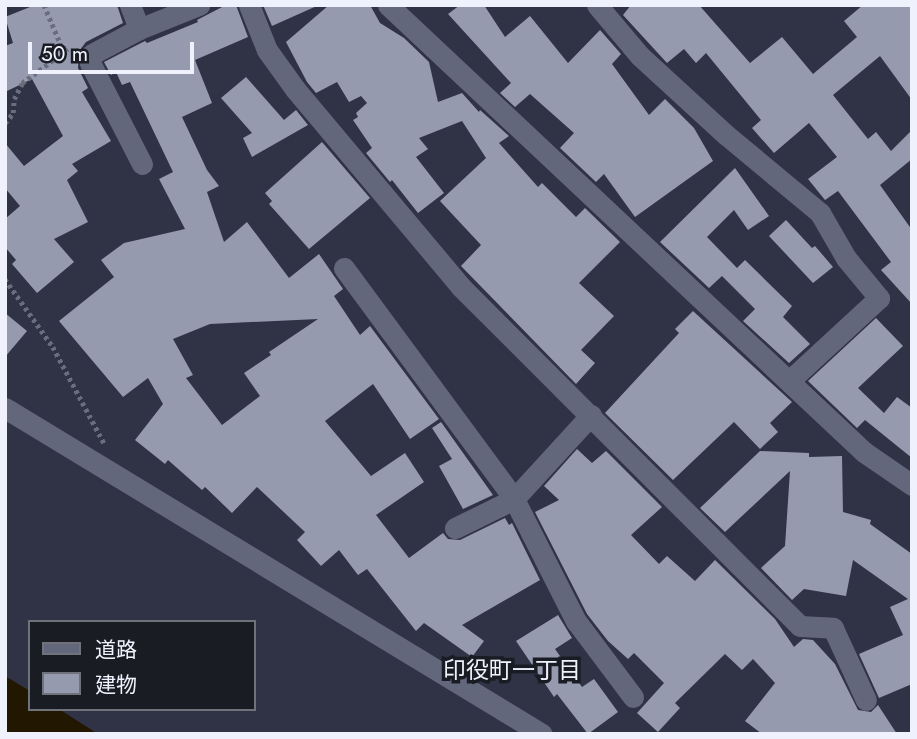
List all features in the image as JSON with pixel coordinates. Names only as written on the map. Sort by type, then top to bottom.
[{"type":"lane","points":[[130,5],[139,29]]},
{"type":"lane","points":[[142,164],[91,60],[92,54],[139,29],[200,5]]},
{"type":"lane","points":[[249,5],[267,50],[368,179],[461,287],[800,626],[833,628],[866,701]]},
{"type":"lane","points":[[388,5],[864,452],[912,485]]},
{"type":"lane","points":[[597,5],[640,56],[725,134],[820,213],[846,258],[879,298],[789,381]]},
{"type":"lane","points":[[344,268],[514,499],[576,621],[633,697]]},
{"type":"lane","points":[[5,408],[542,734]]},
{"type":"lane","points":[[455,528],[514,499],[591,415]]},
{"type":"path","points":[[44,5],[62,47],[91,60]]},
{"type":"path","points":[[5,123],[13,113],[14,99],[22,83],[68,50]]},
{"type":"path","points":[[5,279],[53,347],[105,444]]},
{"type":"shaded area","points":[[5,676],[28,690],[28,711],[62,711],[98,734],[5,734]]},
{"type":"building","points":[[35,5],[117,5],[123,23],[86,42],[79,51],[78,68],[88,88],[82,92],[111,141],[72,164],[78,171],[67,180],[88,222],[54,239],[74,262],[37,293],[12,264],[16,260],[5,247],[5,219],[20,206],[5,188],[5,143],[24,166],[63,136],[32,79],[5,92],[5,46],[13,43],[5,17]]},
{"type":"building","points":[[226,5],[236,5],[248,37],[195,60],[212,103],[182,117],[207,170],[219,186],[207,192],[224,242],[247,222],[289,278],[319,254],[343,289],[334,296],[360,335],[370,326],[439,419],[410,439],[373,384],[325,421],[371,476],[405,453],[424,482],[376,515],[409,558],[443,533],[448,539],[460,540],[505,518],[509,525],[512,523],[540,580],[462,625],[484,641],[472,657],[424,623],[416,631],[367,569],[358,575],[339,550],[321,566],[297,540],[305,532],[257,487],[232,513],[205,487],[202,490],[168,460],[165,464],[135,440],[163,404],[148,378],[123,397],[59,321],[114,277],[101,260],[124,243],[185,229],[159,179],[173,172],[130,82],[122,85],[116,72],[111,75],[104,62],[145,41],[147,43],[198,22],[197,20]],"holes":[[[318,319],[269,352],[271,355],[244,373],[260,396],[222,425],[186,378],[193,375],[173,339],[210,324]]]},
{"type":"building","points":[[263,5],[319,5],[272,26]]},
{"type":"building","points":[[329,5],[370,5],[380,23],[404,38],[429,62],[438,102],[462,93],[479,112],[480,110],[509,136],[499,143],[538,187],[542,183],[576,217],[585,208],[620,242],[579,283],[614,316],[581,350],[595,363],[576,384],[461,266],[481,245],[440,201],[486,158],[462,121],[419,138],[428,149],[416,157],[444,193],[418,213],[366,153],[372,148],[353,120],[358,117],[356,113],[367,103],[361,96],[349,102],[337,82],[316,93],[307,82],[286,42]]},
{"type":"building","points":[[460,5],[484,5],[505,37],[530,16],[568,63],[600,30],[621,54],[612,64],[649,115],[665,99],[694,128],[713,161],[635,217],[604,174],[596,182],[560,148],[574,133],[530,94],[515,107],[500,93],[511,83],[448,14]]},
{"type":"building","points":[[631,5],[699,5],[750,63],[782,37],[813,74],[857,37],[844,21],[863,5],[912,5],[912,100],[880,56],[833,95],[868,139],[876,132],[891,151],[912,130],[912,159],[880,185],[912,230],[912,304],[881,270],[891,262],[838,191],[825,200],[808,179],[837,157],[809,123],[774,153],[752,128],[761,120],[706,53],[696,63],[684,49],[667,63],[623,15]]},
{"type":"building","points":[[246,77],[284,120],[296,110],[308,125],[252,157],[243,138],[252,133],[221,98]]},
{"type":"building","points":[[322,142],[370,198],[309,249],[269,204],[272,201],[265,193]]},
{"type":"building","points":[[735,168],[769,216],[748,230],[734,210],[707,237],[737,268],[745,260],[792,306],[783,317],[810,344],[789,363],[743,321],[755,309],[722,276],[709,288],[660,242]]},
{"type":"building","points":[[786,220],[812,248],[815,246],[833,267],[813,283],[769,236]]},
{"type":"building","points":[[693,311],[792,402],[770,423],[778,432],[760,449],[734,422],[673,480],[605,413],[679,333],[675,329]]},
{"type":"building","points":[[5,313],[27,331],[5,357]]},
{"type":"building","points":[[876,318],[903,346],[858,388],[884,413],[897,397],[912,408],[912,458],[865,420],[857,428],[808,381]]},
{"type":"building","points":[[441,422],[493,495],[463,509],[439,466],[452,459],[432,428]]},
{"type":"building","points":[[577,449],[592,463],[606,451],[662,507],[631,535],[659,564],[667,556],[695,581],[715,560],[775,619],[794,647],[803,639],[813,640],[835,664],[858,710],[871,712],[878,705],[897,734],[762,734],[745,721],[775,683],[753,659],[742,670],[725,654],[675,703],[680,708],[658,732],[637,713],[664,683],[634,653],[628,659],[608,641],[587,614],[535,512],[559,500],[544,486]]},
{"type":"building","points":[[760,451],[809,453],[809,457],[842,456],[843,512],[871,520],[870,524],[912,554],[912,684],[879,698],[859,654],[903,635],[890,607],[908,599],[853,560],[846,596],[804,589],[792,600],[761,568],[785,546],[790,471],[725,532],[700,508]]},
{"type":"building","points":[[558,615],[572,638],[555,649],[582,687],[594,679],[618,712],[588,734],[557,694],[554,697],[516,641]]},
{"type":"district","name":"印役町一丁目","points":[[512,670]]}]
